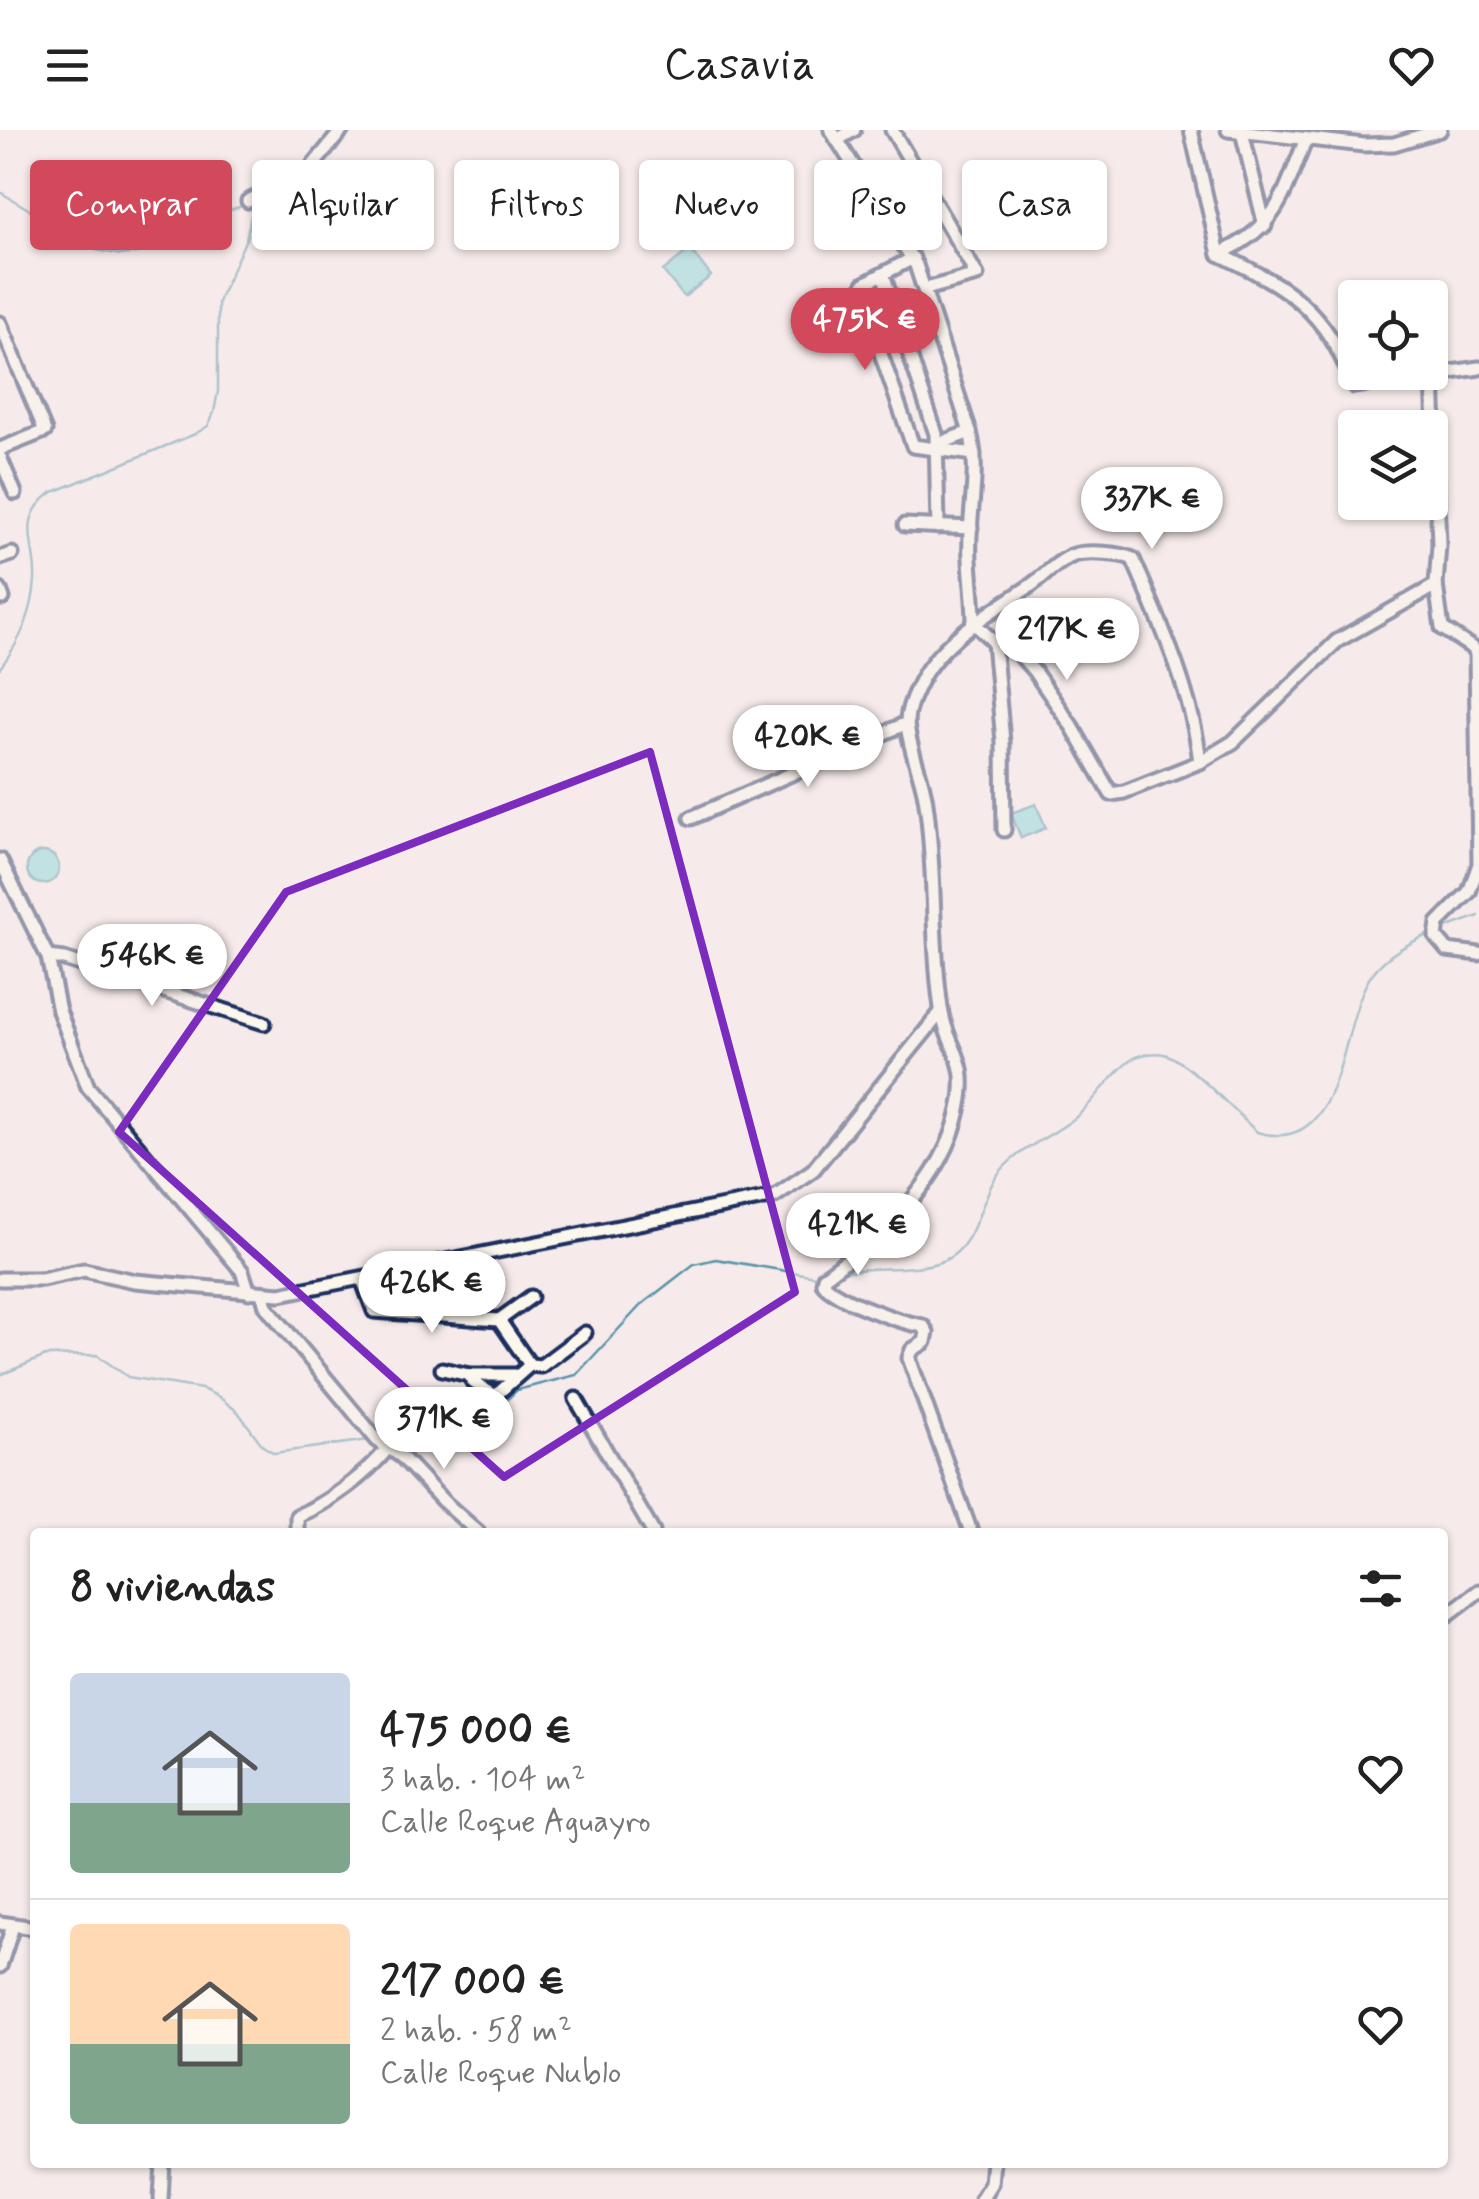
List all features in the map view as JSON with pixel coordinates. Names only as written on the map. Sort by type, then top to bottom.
[{"type":"street","points":[[248,200],[306,174],[342,130]]},
{"type":"street","points":[[854,130],[834,135],[913,258],[970,432],[974,454],[970,558],[974,623],[994,642],[1014,648],[1034,671],[1112,794],[1200,762],[1233,742],[1337,641],[1436,585]]},
{"type":"street","points":[[892,130],[978,275],[926,289]]},
{"type":"street","points":[[1191,130],[1220,254]]},
{"type":"street","points":[[1228,130],[1364,146],[1394,144],[1440,130]]},
{"type":"street","points":[[1242,132],[1265,226]]},
{"type":"street","points":[[1220,254],[1265,226],[1275,214],[1306,139]]},
{"type":"street","points":[[1220,254],[1257,272],[1311,309],[1338,348]]},
{"type":"street","points":[[913,258],[864,284],[862,296],[910,441],[920,449],[974,454]]},
{"type":"street","points":[[883,274],[938,448],[938,527]]},
{"type":"street","points":[[0,323],[45,432],[0,449]]},
{"type":"street","points":[[1448,374],[1479,368]]},
{"type":"street","points":[[1434,390],[1439,545],[1436,585],[1442,628],[1476,654],[1479,864],[1470,892],[1438,922],[1436,937],[1448,950],[1479,954]]},
{"type":"street","points":[[938,448],[970,432]]},
{"type":"street","points":[[0,457],[15,493]]},
{"type":"street","points":[[906,525],[972,528]]},
{"type":"street","points":[[970,1528],[909,1358],[912,1350],[924,1342],[927,1332],[923,1326],[906,1323],[822,1283],[824,1277],[895,1220],[938,1165],[952,1139],[964,1074],[941,1012],[926,799],[907,723],[919,683],[934,662],[974,623],[1074,555],[1123,554],[1133,560],[1163,629],[1196,730],[1200,762]]},
{"type":"street","points":[[994,642],[1003,742],[1004,830]]},
{"type":"street","points":[[691,818],[907,723]]},
{"type":"street","points":[[0,860],[48,956],[59,1011],[88,1088],[377,1440],[402,1457],[473,1528]]},
{"type":"street","points":[[48,956],[264,1023]]},
{"type":"street","points":[[0,1280],[42,1279],[84,1270],[135,1281],[280,1294],[775,1196],[813,1170],[941,1012]]},
{"type":"street","points":[[362,1280],[374,1311],[499,1320],[532,1296]]},
{"type":"street","points":[[499,1320],[530,1365]]},
{"type":"street","points":[[469,1375],[494,1396],[514,1375],[530,1365],[541,1366],[585,1334]]},
{"type":"street","points":[[442,1369],[469,1375],[514,1375]]},
{"type":"street","points":[[576,1399],[651,1528]]},
{"type":"street","points":[[297,1528],[297,1516],[378,1461],[388,1448]]},
{"type":"street","points":[[1448,1614],[1479,1590]]},
{"type":"street","points":[[0,1966],[6,1924]]},
{"type":"street","points":[[161,2199],[164,2168]]},
{"type":"street","points":[[981,2199],[991,2183],[992,2168]]},
{"type":"highlighted area","points":[[650,752],[795,1292],[504,1477],[119,1132],[286,892]]},
{"type":"water","points":[[691,250],[711,276],[684,297],[663,271]]},
{"type":"water","points":[[1036,804],[1046,828],[1021,838],[1011,813]]},
{"type":"water","points":[[43,852],[55,856],[59,868],[55,880],[43,884],[31,880],[27,868],[31,856]]},
{"type":"waterway","points":[[0,192],[96,250],[121,255],[159,250],[215,215],[245,205]]},
{"type":"waterway","points":[[0,668],[14,648],[32,604],[35,567],[30,534],[40,503],[51,493],[208,426],[218,391],[218,302],[246,239],[252,212]]},
{"type":"waterway","points":[[1443,929],[1479,916]]},
{"type":"waterway","points":[[839,1273],[933,1264],[955,1253],[964,1245],[990,1187],[1004,1168],[1075,1118],[1119,1071],[1141,1055],[1161,1053],[1173,1058],[1198,1076],[1257,1132],[1287,1135],[1309,1125],[1336,1079],[1362,994],[1373,973],[1392,955],[1431,933]]},
{"type":"waterway","points":[[387,1441],[422,1445],[456,1440],[476,1428],[517,1390],[576,1375],[641,1305],[694,1264],[716,1259],[821,1277]]},
{"type":"waterway","points":[[0,1375],[46,1356],[97,1355],[128,1377],[202,1389],[219,1397],[238,1412],[263,1446],[274,1453],[369,1440]]}]
